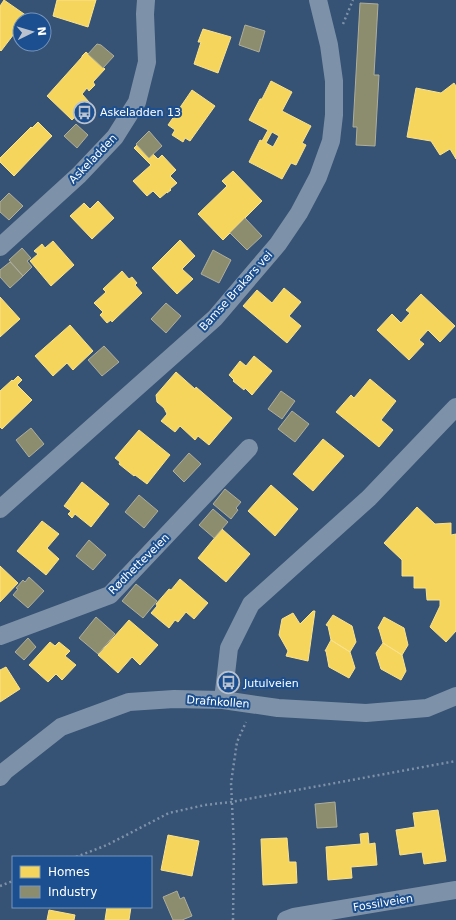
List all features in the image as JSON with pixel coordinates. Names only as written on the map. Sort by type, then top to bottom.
[{"type":"street","name":"Askeladden","points":[[0,247],[79,175],[115,137],[137,102],[147,62],[145,14],[146,0]]},
{"type":"street","name":"Bamse Brakars vei","points":[[0,509],[214,318],[278,244],[299,213],[318,178],[331,141],[334,115],[334,81],[329,45],[318,0]]},
{"type":"street","points":[[223,700],[229,648],[251,604],[369,498],[456,407]]},
{"type":"street","name":"Rødhetteveien","points":[[0,636],[110,595],[249,448]]},
{"type":"street","name":"Drafnkollen","points":[[2,771],[61,728],[129,702],[174,699],[223,700],[278,708],[366,713],[427,708],[456,696]]},
{"type":"street","name":"Fossilveien","points":[[286,920],[456,890]]},
{"type":"path","points":[[233,920],[234,846],[231,783],[237,742],[253,705]]},
{"type":"path","points":[[79,856],[107,845],[169,813],[205,805],[231,802],[456,761]]},
{"type":"path","points":[[0,886],[12,881]]},
{"type":"building: Homes","points":[[4,0],[21,12],[12,12],[12,37],[1,51],[0,50],[0,6]]},
{"type":"building: Homes","points":[[57,0],[96,0],[88,27],[53,16]]},
{"type":"building: Homes","points":[[203,29],[231,37],[218,73],[194,64],[201,42],[198,42]]},
{"type":"building: Homes","points":[[86,52],[105,69],[93,82],[95,85],[89,91],[87,88],[82,94],[89,102],[72,120],[47,96]]},
{"type":"building: Homes","points":[[271,81],[292,92],[282,111],[311,126],[302,143],[306,145],[296,165],[291,163],[282,179],[249,162],[260,140],[262,141],[268,130],[249,120],[260,99],[262,99]],"holes":[[[272,132],[279,136],[273,147],[266,143]]]},
{"type":"building: Homes","points":[[454,83],[456,86],[456,159],[450,149],[440,155],[431,141],[407,137],[416,88],[441,93]]},
{"type":"building: Homes","points":[[192,90],[215,106],[190,141],[185,138],[183,142],[172,135],[175,130],[168,125]]},
{"type":"building: Homes","points":[[38,122],[52,136],[14,176],[0,162],[0,158]]},
{"type":"building: Homes","points":[[137,145],[149,158],[153,154],[158,159],[162,155],[176,170],[170,176],[177,183],[170,189],[171,190],[160,198],[153,191],[147,196],[133,181],[151,165],[134,148]]},
{"type":"building: Homes","points":[[233,171],[262,201],[223,240],[198,214],[227,186],[222,181]]},
{"type":"building: Homes","points":[[98,201],[114,218],[92,239],[70,216],[84,203],[90,209]]},
{"type":"building: Homes","points":[[180,240],[195,256],[182,269],[193,279],[177,294],[152,268]]},
{"type":"building: Homes","points":[[53,241],[74,265],[51,286],[30,261],[38,254],[34,251],[42,244],[45,248]]},
{"type":"building: Homes","points":[[122,271],[129,279],[132,277],[137,283],[135,285],[142,293],[112,322],[111,320],[107,323],[100,315],[103,312],[94,303],[106,292],[103,289]]},
{"type":"building: Homes","points":[[284,288],[301,302],[289,316],[301,326],[287,343],[243,306],[257,290],[272,303]]},
{"type":"building: Homes","points":[[421,294],[455,326],[440,342],[428,330],[419,340],[424,344],[409,360],[377,330],[392,314],[401,323],[410,313],[406,310]]},
{"type":"building: Homes","points":[[0,297],[20,319],[0,337]]},
{"type":"building: Homes","points":[[70,325],[93,351],[73,370],[67,363],[53,376],[35,356]]},
{"type":"building: Homes","points":[[254,356],[272,371],[252,395],[245,388],[244,390],[233,381],[234,380],[229,375],[240,361],[246,366]]},
{"type":"building: Homes","points":[[176,372],[232,418],[209,445],[198,436],[195,440],[180,426],[175,432],[161,421],[167,414],[164,408],[157,402],[156,395]]},
{"type":"building: Homes","points":[[18,376],[22,380],[17,385],[32,400],[2,429],[0,427],[0,391]]},
{"type":"building: Homes","points":[[370,379],[396,401],[381,420],[393,430],[379,447],[336,412],[351,395],[354,398]]},
{"type":"building: Homes","points":[[139,430],[170,455],[147,484],[119,464],[120,462],[115,458]]},
{"type":"building: Homes","points":[[323,439],[344,456],[313,491],[293,474]]},
{"type":"building: Homes","points":[[82,482],[109,504],[91,527],[75,514],[72,518],[68,514],[71,511],[64,506]]},
{"type":"building: Homes","points":[[271,485],[298,509],[275,536],[248,511]]},
{"type":"building: Homes","points":[[417,507],[435,524],[451,523],[451,535],[456,534],[456,631],[446,642],[430,627],[440,606],[440,600],[427,600],[426,588],[414,588],[414,576],[402,576],[402,560],[384,543]]},
{"type":"building: Homes","points":[[42,521],[59,534],[47,548],[59,559],[46,575],[17,551]]},
{"type":"building: Homes","points":[[222,529],[250,554],[226,582],[198,558]]},
{"type":"building: Homes","points":[[0,566],[18,583],[0,602]]},
{"type":"building: Homes","points":[[180,579],[208,603],[194,619],[186,612],[178,622],[175,620],[169,628],[151,613],[157,606],[156,604]]},
{"type":"building: Homes","points":[[313,611],[315,611],[308,661],[286,656],[288,651],[279,635],[282,619],[293,613],[300,624]]},
{"type":"building: Homes","points":[[333,615],[352,626],[356,642],[350,652],[331,640],[328,626],[326,625]]},
{"type":"building: Homes","points":[[384,617],[404,628],[408,645],[402,655],[383,643],[378,628]]},
{"type":"building: Homes","points":[[129,620],[158,645],[140,665],[132,657],[118,673],[98,655]]},
{"type":"building: Homes","points":[[331,640],[350,652],[355,668],[349,678],[329,667],[325,651]]},
{"type":"building: Homes","points":[[50,642],[55,646],[59,642],[70,651],[65,656],[76,665],[62,680],[56,674],[48,682],[29,665]]},
{"type":"building: Homes","points":[[383,643],[402,655],[406,671],[401,680],[381,669],[376,653]]},
{"type":"building: Homes","points":[[6,667],[20,689],[0,702],[0,670]]},
{"type":"building: Homes","points":[[438,810],[446,861],[424,864],[422,852],[400,855],[396,830],[415,827],[413,813]]},
{"type":"building: Homes","points":[[368,833],[369,844],[375,843],[377,865],[351,867],[352,878],[328,880],[326,847],[361,844],[360,834]]},
{"type":"building: Homes","points":[[168,835],[199,841],[192,876],[161,870]]},
{"type":"building: Homes","points":[[287,838],[289,862],[296,862],[297,883],[263,885],[261,839]]},
{"type":"building: Homes","points":[[107,908],[131,908],[129,920],[105,920]]},
{"type":"building: Homes","points":[[49,910],[75,915],[74,920],[47,920]]},
{"type":"building: Industry","points":[[360,3],[378,4],[374,75],[379,75],[375,146],[356,145],[357,127],[353,127]]},
{"type":"building: Industry","points":[[245,25],[265,31],[259,52],[239,45]]},
{"type":"building: Industry","points":[[97,44],[101,45],[114,56],[103,68],[88,54]]},
{"type":"building: Industry","points":[[76,124],[88,135],[77,148],[64,136]]},
{"type":"building: Industry","points":[[149,131],[162,146],[149,158],[136,144]]},
{"type":"building: Industry","points":[[9,193],[23,206],[9,220],[0,212],[0,202]]},
{"type":"building: Industry","points":[[245,218],[262,236],[247,250],[230,233]]},
{"type":"building: Industry","points":[[22,248],[31,258],[27,261],[32,267],[23,276],[9,260]]},
{"type":"building: Industry","points":[[213,250],[231,260],[219,283],[201,274]]},
{"type":"building: Industry","points":[[10,262],[23,276],[10,288],[0,277],[0,270]]},
{"type":"building: Industry","points":[[166,303],[181,316],[166,333],[151,319]]},
{"type":"building: Industry","points":[[104,346],[119,362],[102,376],[88,360]]},
{"type":"building: Industry","points":[[281,391],[295,401],[282,419],[268,409]]},
{"type":"building: Industry","points":[[292,411],[309,424],[295,442],[278,429]]},
{"type":"building: Industry","points":[[31,428],[44,444],[29,457],[16,440]]},
{"type":"building: Industry","points":[[189,453],[201,464],[184,482],[173,471]]},
{"type":"building: Industry","points":[[225,489],[241,502],[236,508],[238,510],[231,519],[213,504]]},
{"type":"building: Industry","points":[[139,495],[158,511],[144,528],[125,512]]},
{"type":"building: Industry","points":[[213,509],[228,522],[214,538],[199,525]]},
{"type":"building: Industry","points":[[89,540],[106,555],[93,570],[76,556]]},
{"type":"building: Industry","points":[[29,577],[44,591],[28,608],[13,595],[18,589],[16,588],[23,580],[25,582]]},
{"type":"building: Industry","points":[[136,584],[157,601],[143,618],[122,601]]},
{"type":"building: Industry","points":[[96,617],[115,634],[98,654],[79,638]]},
{"type":"building: Industry","points":[[28,638],[36,647],[24,660],[15,652]]},
{"type":"building: Industry","points":[[335,802],[337,827],[317,828],[315,804]]},
{"type":"building: Industry","points":[[177,891],[180,899],[184,897],[192,916],[182,920],[173,920],[163,897]]},
{"type":"place","name":"Askeladden 13","points":[[85,112]]},
{"type":"place","name":"Jutulveien","points":[[228,683]]}]
